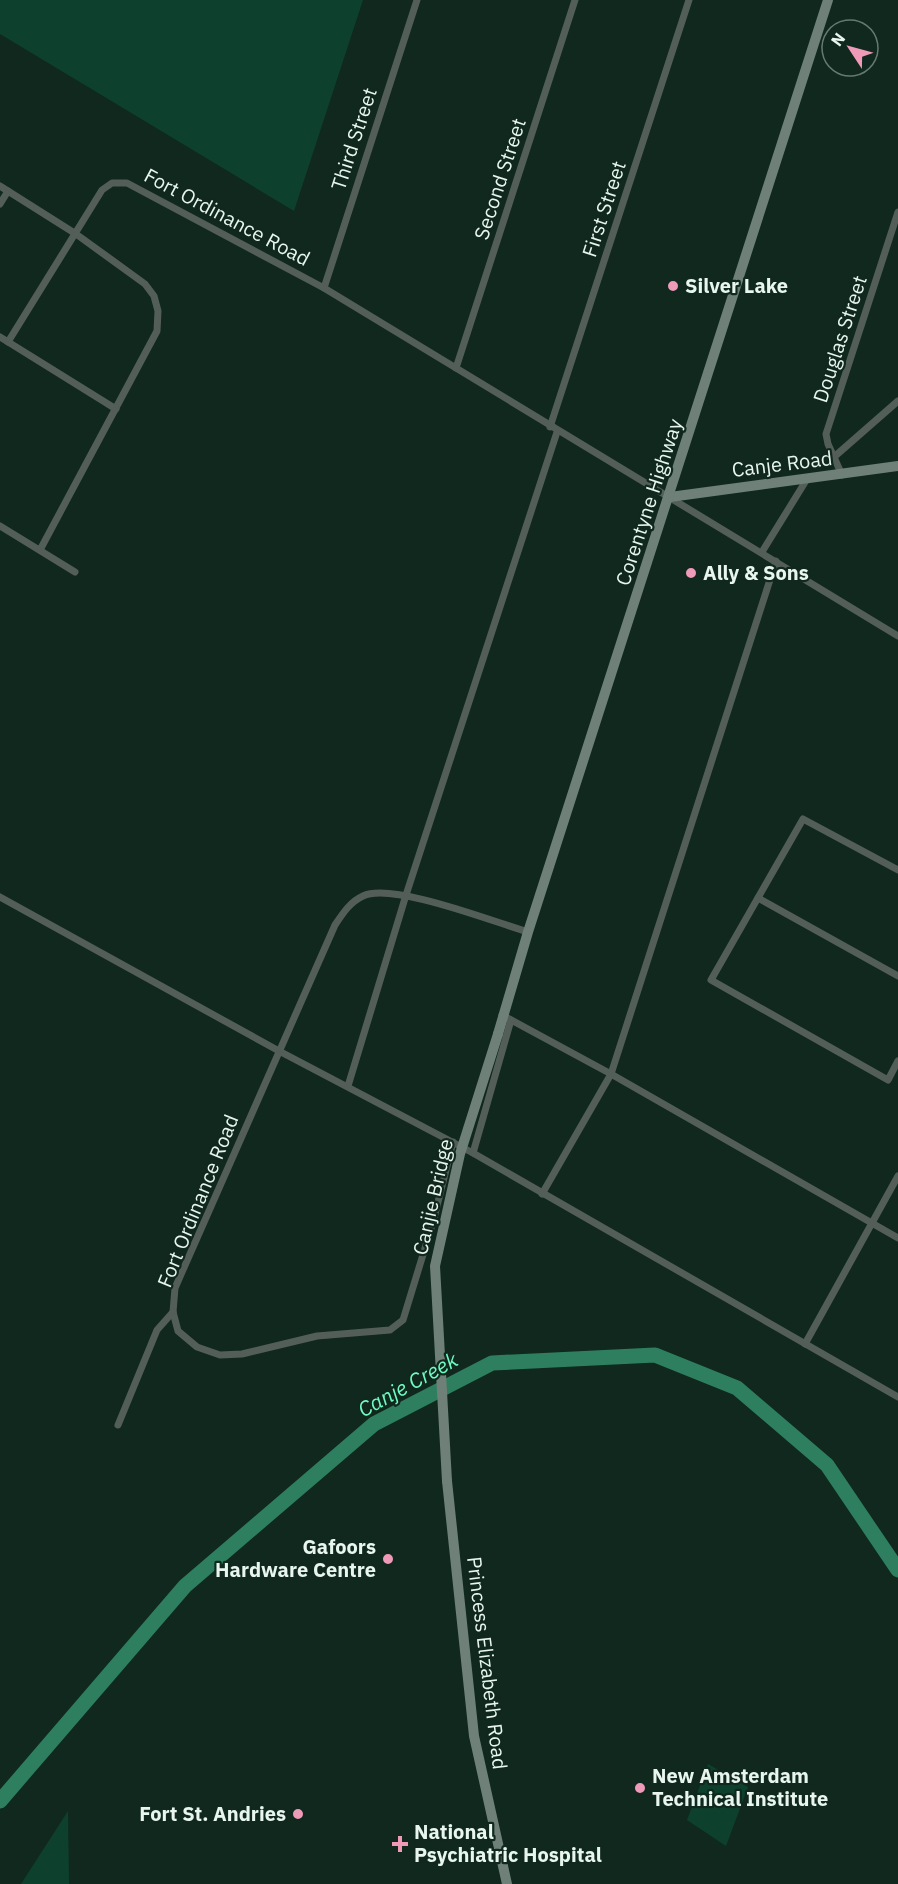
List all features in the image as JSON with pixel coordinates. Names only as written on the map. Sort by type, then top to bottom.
[{"type":"main road","name":"Corentyne Highway","points":[[507,1018],[528,932],[670,497],[828,0]]},
{"type":"main road","name":"Canje Road","points":[[670,497],[898,466]]},
{"type":"main road","name":"Canjie Bridge","points":[[447,1481],[435,1266],[460,1154],[498,1034],[507,1018]]},
{"type":"main road","name":"Princess Elizabeth Road","points":[[447,1481],[474,1736],[507,1884]]},
{"type":"street","name":"Third Street","points":[[324,288],[417,0]]},
{"type":"street","name":"Second Street","points":[[456,368],[575,0]]},
{"type":"street","name":"First Street","points":[[348,1086],[689,0]]},
{"type":"street","name":"Fort Ordinance Road","points":[[76,234],[102,190],[112,183],[127,183],[324,288],[554,430],[762,552],[898,636]]},
{"type":"street","points":[[0,186],[76,234],[145,284],[154,296],[158,310],[157,331],[40,550]]},
{"type":"street","points":[[0,204],[8,191]]},
{"type":"street","name":"Douglas Street","points":[[842,475],[826,435],[898,212]]},
{"type":"street","points":[[8,342],[76,234]]},
{"type":"street","points":[[0,337],[116,408]]},
{"type":"street","points":[[834,457],[898,401]]},
{"type":"street","points":[[762,552],[807,479]]},
{"type":"street","points":[[0,526],[75,572]]},
{"type":"street","points":[[542,1194],[611,1074],[777,561]]},
{"type":"street","points":[[898,870],[803,819],[711,980],[888,1080],[898,1061]]},
{"type":"street","name":"Fort Ordinance Road","points":[[453,1142],[433,1222],[403,1320],[397,1327],[390,1330],[317,1336],[242,1354],[220,1355],[197,1347],[178,1331],[173,1312],[175,1288],[335,925],[346,908],[365,895],[385,892],[406,896],[528,932]]},
{"type":"street","points":[[0,897],[279,1051],[473,1153],[898,1397]]},
{"type":"street","points":[[758,898],[898,976]]},
{"type":"street","points":[[473,1153],[507,1018],[611,1074],[898,1238]]},
{"type":"street","points":[[805,1344],[898,1176]]},
{"type":"street","points":[[118,1425],[157,1330],[173,1312]]},
{"type":"green space","points":[[0,0],[363,0],[294,211],[0,34]]},
{"type":"green space","points":[[708,1764],[748,1787],[726,1846],[687,1820]]},
{"type":"green space","points":[[68,1811],[69,1884],[21,1884]]},
{"type":"waterway","name":"Canje Creek","points":[[0,1801],[185,1586],[374,1424],[492,1363],[655,1355],[737,1388],[827,1465],[898,1570]]},
{"type":"place","name":"Silver Lake","points":[[673,286]]},
{"type":"place","name":"Ally & Sons","points":[[691,573]]},
{"type":"place","name":"Gafoors Hardware Centre","points":[[388,1559]]},
{"type":"place","name":"New Amsterdam Technical Institute","points":[[640,1788]]},
{"type":"place","name":"Fort St. Andries","points":[[298,1814]]},
{"type":"place","name":"National Psychiatric Hospital","points":[[400,1844]]}]
